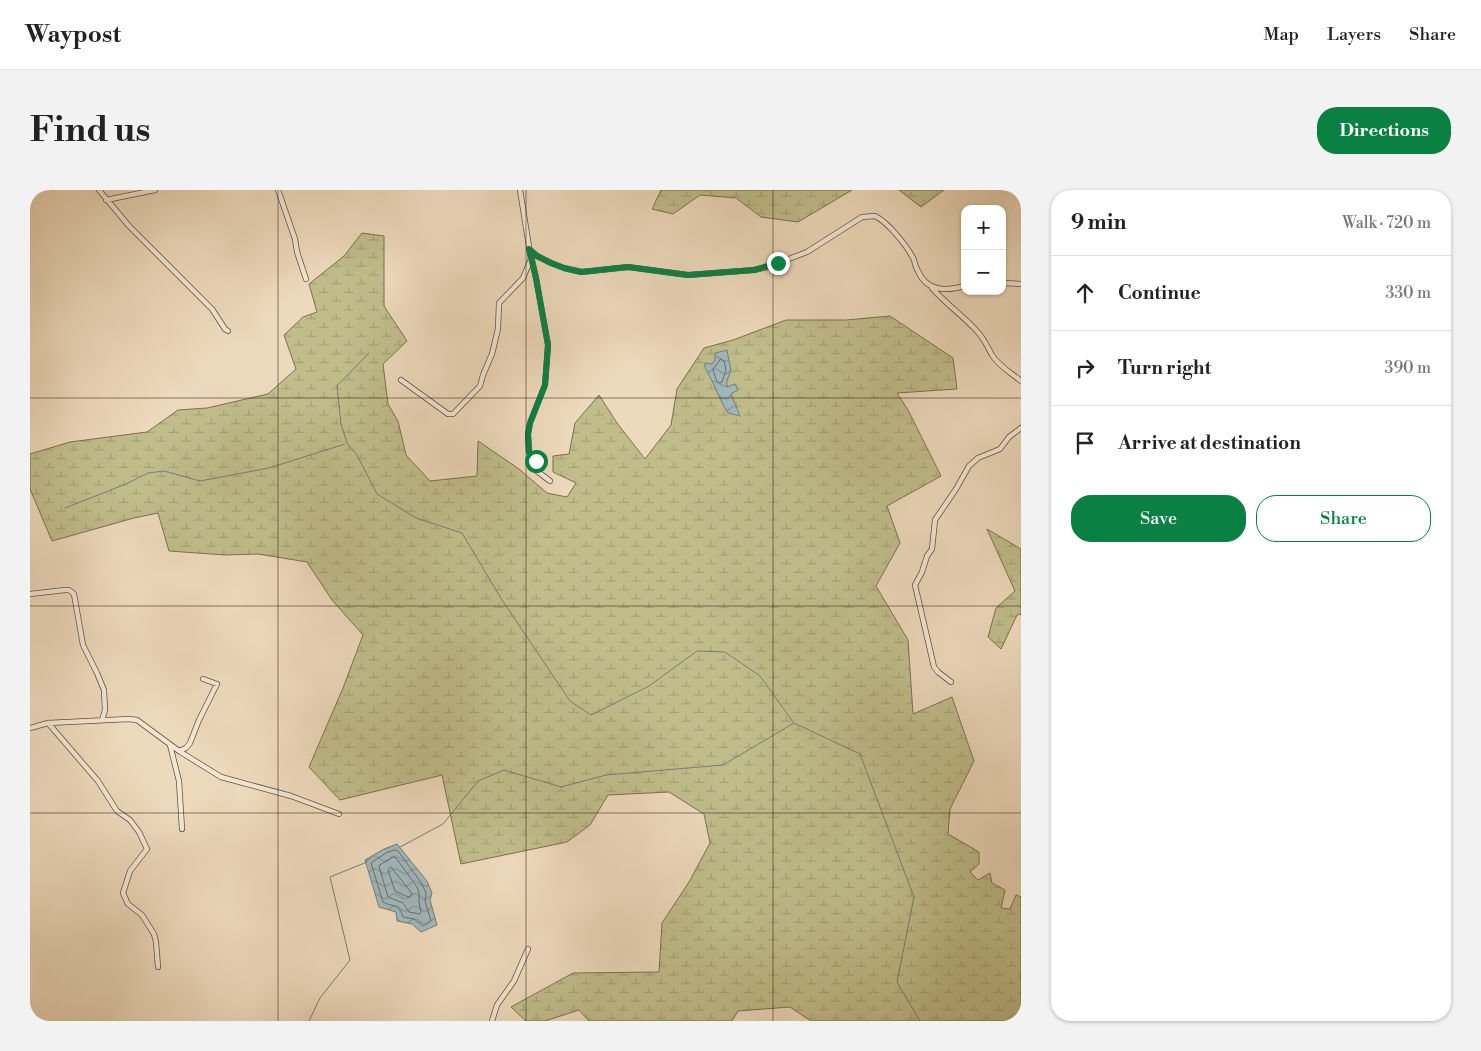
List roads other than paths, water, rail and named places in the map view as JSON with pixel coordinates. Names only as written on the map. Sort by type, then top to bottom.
[{"type":"street","points":[[99,190],[128,226],[212,308],[228,331]]},
{"type":"street","points":[[106,200],[155,190]]},
{"type":"street","points":[[278,190],[295,239],[297,252],[306,279]]},
{"type":"street","points":[[520,190],[529,249],[548,345],[545,385],[530,423],[528,434],[529,452],[536,461],[538,471],[550,481]]},
{"type":"street","points":[[529,249],[537,256],[551,263],[582,272],[628,267],[688,275],[754,270],[768,267],[807,252],[862,217],[875,216],[886,224],[900,240],[914,259],[922,278],[943,301],[975,329],[989,346],[998,363],[1021,381]]},
{"type":"street","points":[[401,380],[448,414],[453,414],[480,386],[482,375],[492,354],[498,328],[499,303],[523,278],[531,259]]},
{"type":"street","points":[[1006,283],[1021,284]]},
{"type":"street","points":[[932,288],[949,289],[961,287]]},
{"type":"street","points":[[951,682],[938,672],[934,666],[915,586],[927,556],[932,549],[935,520],[969,466],[978,458],[1000,449],[1009,437],[1021,428]]},
{"type":"street","points":[[30,594],[65,590],[69,590],[74,594],[83,646],[104,690],[105,710],[102,720]]},
{"type":"street","points":[[180,751],[190,743],[199,720],[218,684],[203,679]]},
{"type":"street","points":[[30,728],[48,723],[137,720],[170,745],[221,778],[291,796],[339,814]]},
{"type":"street","points":[[48,723],[98,781],[117,811],[130,820],[147,848],[130,871],[124,893],[128,904],[142,915],[154,934],[158,967]]},
{"type":"street","points":[[170,745],[179,781],[182,829]]},
{"type":"street","points":[[492,1021],[497,1005],[514,981],[528,949]]},
{"type":"water","points":[[727,350],[731,371],[727,380],[727,387],[735,384],[738,390],[731,394],[740,416],[728,413],[705,367],[705,363],[712,364],[715,360],[715,353]]},
{"type":"water","points":[[397,844],[427,881],[432,893],[430,900],[437,925],[421,932],[412,924],[397,921],[396,912],[379,907],[365,860]]},
{"type":"waterway","points":[[369,353],[337,386],[341,424],[347,443],[357,455],[377,494],[416,518],[462,533],[502,600],[570,701],[591,715],[649,686],[697,651],[725,652],[760,676],[793,722]]},
{"type":"waterway","points":[[65,508],[126,484],[148,473],[164,471],[200,481],[269,468],[345,444]]},
{"type":"waterway","points":[[400,847],[443,824],[478,781],[504,770],[561,787],[606,775],[723,765],[794,723],[860,754],[914,897],[897,982],[920,1021]]},
{"type":"waterway","points":[[309,1021],[320,998],[350,960],[330,877],[367,862]]}]
